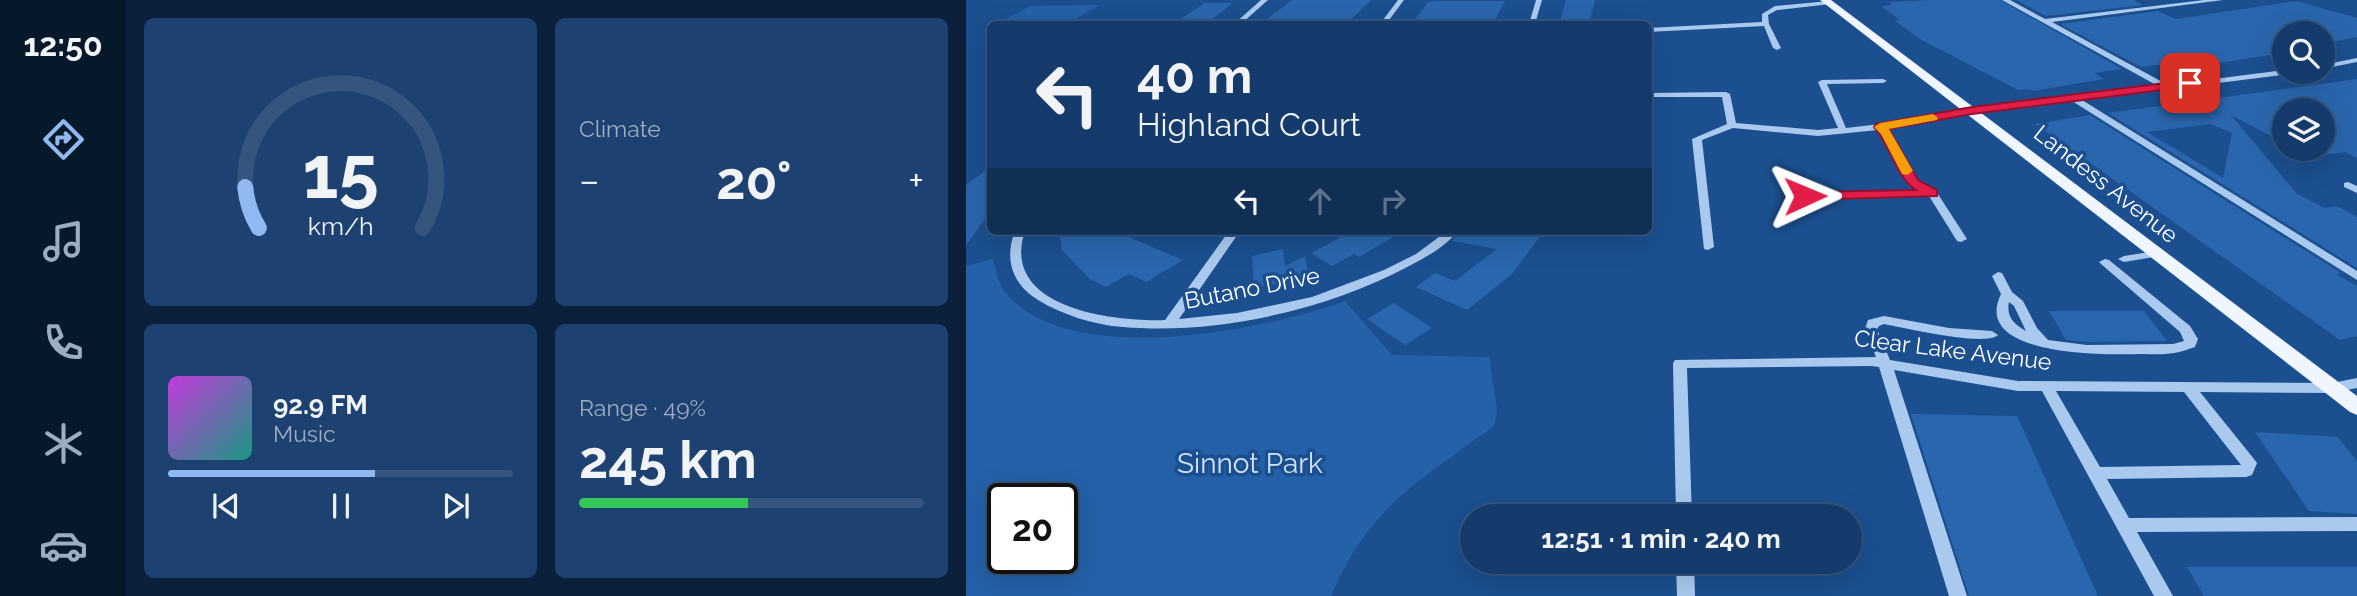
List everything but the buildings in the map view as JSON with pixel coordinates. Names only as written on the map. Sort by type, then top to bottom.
[{"type":"main road","name":"Landess Avenue","points":[[1827,1],[2357,407]]},
{"type":"street","points":[[1240,21],[1265,0]]},
{"type":"street","points":[[1385,21],[1401,0]]},
{"type":"street","points":[[1533,21],[1539,0]]},
{"type":"street","points":[[2006,0],[2166,86]]},
{"type":"street","points":[[2045,21],[2220,0]]},
{"type":"street","points":[[1777,48],[1766,24],[1766,14],[1775,8],[1827,1]]},
{"type":"street","points":[[1652,30],[1695,30],[1714,25],[1766,24]]},
{"type":"street","points":[[2335,64],[2357,60]]},
{"type":"street","points":[[1708,247],[1697,139],[1732,125],[1818,134],[1880,127],[1972,111],[2272,74]]},
{"type":"street","points":[[1843,130],[1822,82],[1883,81]]},
{"type":"street","points":[[1652,95],[1726,94],[1732,125]]},
{"type":"street","points":[[2073,98],[2357,276]]},
{"type":"street","points":[[1880,127],[1886,132],[1913,182],[1932,193],[1961,239]]},
{"type":"street","points":[[1805,196],[1932,193]]},
{"type":"street","name":"Butano Drive","points":[[1019,235],[1013,253],[1017,270],[1032,290],[1052,303],[1100,319],[1168,324],[1257,313],[1319,299],[1389,274],[1446,240],[1450,235]]},
{"type":"street","points":[[1168,324],[1232,235]]},
{"type":"street","points":[[2124,259],[2156,254]]},
{"type":"street","points":[[2007,294],[2000,304],[2000,314],[2006,324],[2045,343],[2072,348],[2173,349],[2190,344],[2191,339],[2185,329],[2105,262]]},
{"type":"street","points":[[1998,276],[2007,294],[2020,304],[2032,330],[2045,343]]},
{"type":"street","points":[[1958,596],[1885,363],[1871,329],[1873,323],[1884,320],[1992,335]]},
{"type":"street","name":"Clear Lake Avenue","points":[[1684,504],[1680,363],[1871,361],[2018,386],[2332,388]]},
{"type":"street","points":[[2332,388],[2357,383]]},
{"type":"street","points":[[2047,387],[2164,596]]},
{"type":"street","points":[[2095,474],[2246,471],[2249,463],[2188,387]]},
{"type":"street","points":[[2125,526],[2357,524]]},
{"type":"street","points":[[1685,574],[1686,596]]},
{"type":"green space","points":[[1099,5],[1072,21],[1001,21],[1030,6]]},
{"type":"green space","name":"Sinnot Park","points":[[993,259],[1006,293],[1035,317],[1074,331],[1120,337],[1169,337],[1219,332],[1267,323],[1345,301],[1392,355],[1490,357],[1497,409],[1494,426],[1399,497],[1363,539],[1331,596],[966,596],[966,266]]},
{"type":"slow traffic","points":[[1907,171],[1886,132],[1880,127],[1933,118]]},
{"type":"route","points":[[1805,196],[1932,193],[1913,182],[1886,132],[1880,127],[1972,111],[2190,83]]}]
